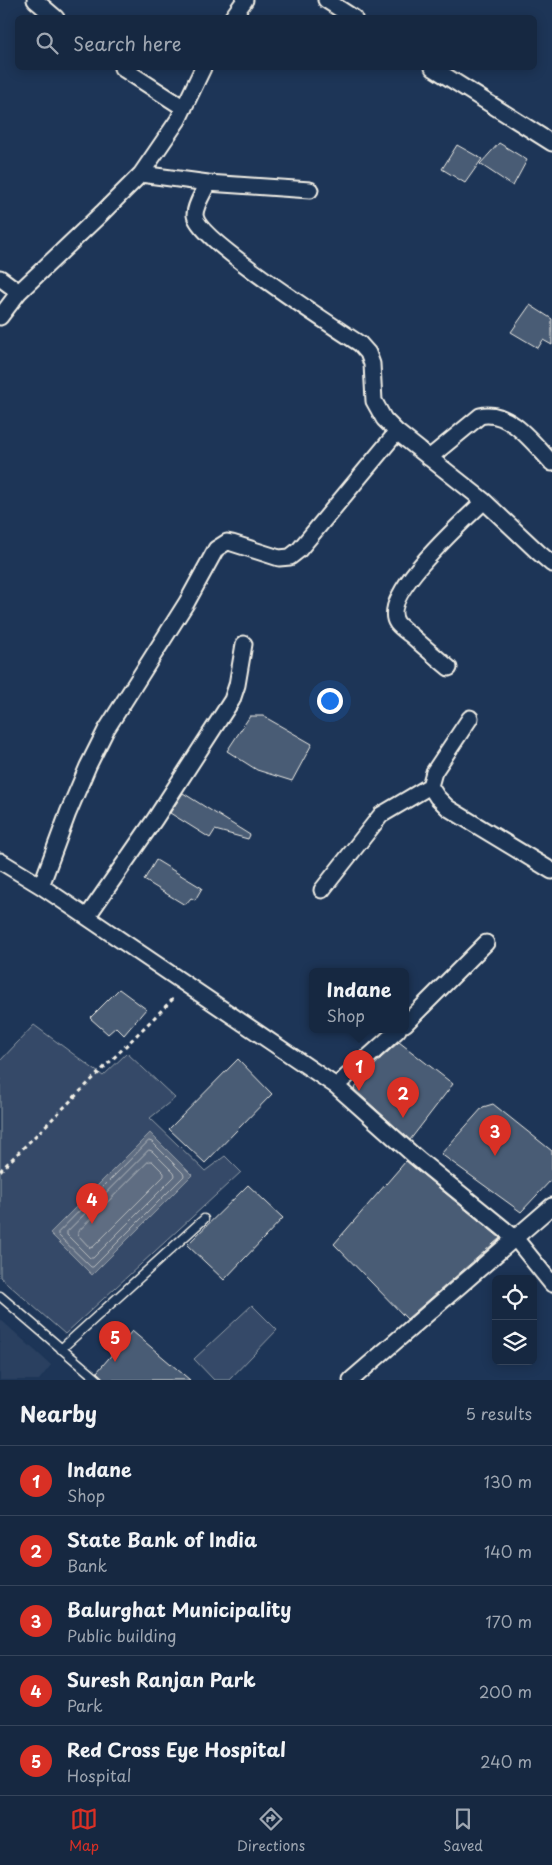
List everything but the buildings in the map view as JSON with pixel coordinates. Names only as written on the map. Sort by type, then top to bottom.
[{"type":"street","points":[[35,0],[52,15]]},
{"type":"street","points":[[234,15],[245,0]]},
{"type":"street","points":[[326,0],[349,15]]},
{"type":"street","points":[[125,70],[184,108]]},
{"type":"street","points":[[0,317],[19,292],[141,174],[178,120],[202,70]]},
{"type":"street","points":[[436,70],[552,143]]},
{"type":"street","points":[[141,174],[208,183],[310,190]]},
{"type":"street","points":[[208,183],[196,209],[195,216],[200,226],[226,250],[360,344],[368,353],[372,364],[374,401],[378,412],[397,432],[484,501],[552,564]]},
{"type":"street","points":[[0,278],[19,292]]},
{"type":"street","points":[[430,458],[480,416],[489,414],[503,418],[520,430],[552,463]]},
{"type":"street","points":[[41,886],[68,813],[106,730],[187,602],[216,549],[227,542],[279,558],[290,557],[299,550],[397,432]]},
{"type":"street","points":[[449,668],[396,622],[394,610],[398,596],[413,575],[437,547],[484,501]]},
{"type":"street","points":[[87,917],[155,819],[232,700],[237,685],[244,644]]},
{"type":"street","points":[[322,890],[381,815],[430,786],[434,772],[470,718]]},
{"type":"street","points":[[430,786],[437,797],[448,808],[552,871]]},
{"type":"street","points":[[0,862],[41,886],[336,1086],[418,1159],[515,1238],[552,1284]]},
{"type":"street","points":[[409,1020],[486,943]]},
{"type":"street","points":[[336,1086],[395,1033]]},
{"type":"street","points":[[351,1380],[552,1206]]},
{"type":"lane","points":[[61,1349],[204,1219]]},
{"type":"lane","points":[[0,1296],[98,1380]]},
{"type":"path","points":[[0,1171],[186,985]]},
{"type":"shaded area","points":[[34,1025],[103,1076],[127,1053],[175,1098],[150,1118],[205,1171],[225,1156],[241,1172],[65,1334],[0,1277],[0,1061]]},
{"type":"shaded area","points":[[252,1305],[277,1330],[229,1380],[214,1380],[194,1359]]},
{"type":"shaded area","points":[[0,1319],[51,1365],[39,1380],[0,1380]]},
{"type":"water","points":[[150,1133],[192,1175],[92,1275],[50,1233]]},
{"type":"place","name":"Indane","points":[[359,1091]]},
{"type":"place","name":"State Bank of India","points":[[403,1118]]},
{"type":"place","name":"Balurghat Municipality","points":[[495,1156]]},
{"type":"place","name":"Suresh Ranjan Park","points":[[92,1224]]},
{"type":"place","name":"Red Cross Eye Hospital","points":[[115,1362]]}]
